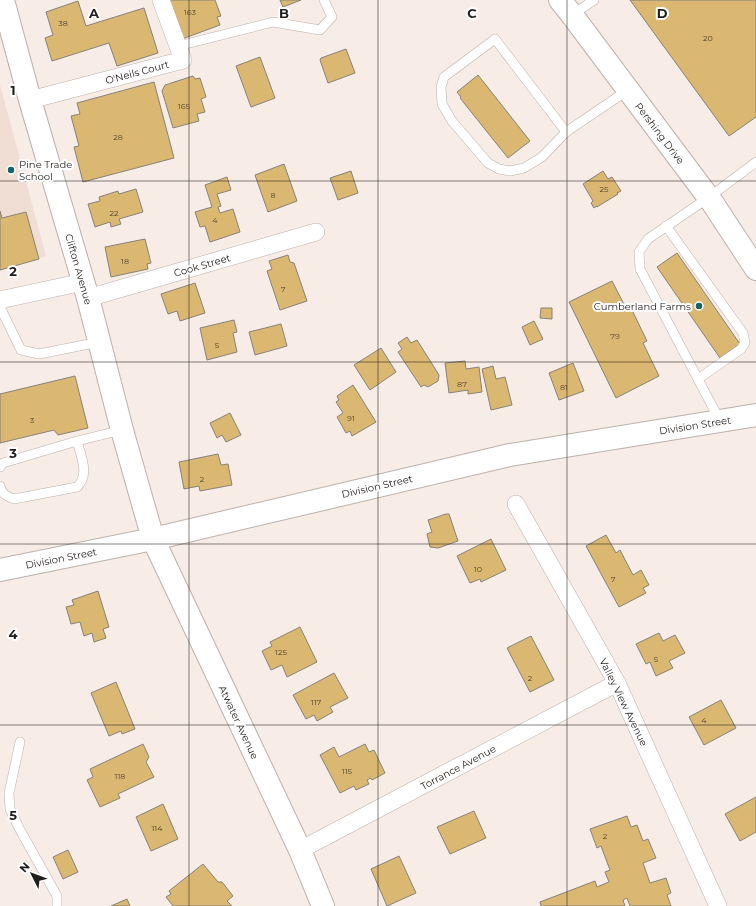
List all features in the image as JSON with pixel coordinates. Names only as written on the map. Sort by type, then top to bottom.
[{"type":"main road","name":"Clifton Avenue","points":[[3,0],[30,100],[85,290],[153,539]]},
{"type":"main road","name":"Pershing Drive","points":[[566,8],[708,198],[756,269]]},
{"type":"main road","name":"Division Street","points":[[0,570],[153,539],[510,455],[756,415]]},
{"type":"main road","name":"Atwater Avenue","points":[[153,539],[300,850],[323,906]]},
{"type":"street","name":"O'Neils Court","points":[[30,100],[183,60],[161,0]]},
{"type":"street","name":"Cook Street","points":[[0,300],[85,290],[316,232]]},
{"type":"street","name":"Valley View Avenue","points":[[516,504],[617,683],[718,906]]},
{"type":"street","name":"Torrance Avenue","points":[[300,850],[617,683]]},
{"type":"lane","points":[[178,46],[273,22],[320,30],[332,17],[324,0]]},
{"type":"lane","points":[[566,8],[594,0]]},
{"type":"lane","points":[[566,132],[495,39],[444,77],[441,87],[442,104],[452,121],[488,163],[499,169],[510,171],[524,168],[542,158],[566,132],[628,90]]},
{"type":"lane","points":[[720,421],[640,269],[640,252],[648,239],[708,198],[756,162]]},
{"type":"lane","points":[[666,226],[743,333],[745,343],[741,349],[698,379]]},
{"type":"lane","points":[[0,306],[21,350],[39,354],[99,342]]},
{"type":"lane","points":[[0,467],[3,464],[77,441],[122,430]]},
{"type":"lane","points":[[0,486],[2,492],[7,497],[14,499],[77,486],[81,483],[84,472],[77,441]]},
{"type":"lane","points":[[20,742],[10,793],[10,809],[57,896],[57,906]]},
{"type":"shaded area","name":"Pine Trade School","points":[[0,85],[46,256],[0,268]]},
{"type":"building","points":[[169,0],[215,0],[221,16],[217,17],[220,25],[182,39]]},
{"type":"building","points":[[280,0],[301,0],[283,7]]},
{"type":"building","points":[[630,0],[756,0],[756,117],[729,136]]},
{"type":"building","points":[[78,1],[86,26],[144,8],[158,53],[117,66],[109,43],[52,61],[45,38],[53,35],[46,12]]},
{"type":"building","points":[[346,49],[355,73],[328,83],[320,60],[321,58]]},
{"type":"building","points":[[260,57],[275,98],[251,107],[236,66]]},
{"type":"building","points":[[478,75],[530,141],[508,158],[460,98],[461,97],[457,92]]},
{"type":"building","points":[[193,76],[195,79],[200,78],[206,97],[201,99],[205,112],[197,114],[199,121],[173,128],[162,91],[165,85]]},
{"type":"building","points":[[154,82],[174,158],[83,182],[74,147],[79,146],[71,116],[80,114],[77,103]]},
{"type":"building","points":[[284,164],[297,201],[268,212],[255,175]]},
{"type":"building","points":[[351,171],[358,193],[338,200],[330,178]]},
{"type":"building","points":[[603,171],[608,179],[612,177],[621,191],[594,208],[591,203],[593,201],[583,184]]},
{"type":"building","points":[[227,177],[231,190],[217,194],[221,206],[218,207],[220,213],[233,209],[240,232],[210,242],[205,226],[200,227],[195,212],[212,207],[205,185]]},
{"type":"building","points":[[136,189],[143,212],[119,219],[121,224],[111,227],[110,222],[95,227],[88,204],[100,201],[99,197],[118,191],[119,194]]},
{"type":"building","points":[[0,211],[2,218],[26,212],[39,259],[0,270]]},
{"type":"building","points":[[145,239],[151,263],[147,264],[148,269],[111,277],[105,247]]},
{"type":"building","points":[[677,253],[740,344],[720,358],[657,267]]},
{"type":"building","points":[[288,255],[290,262],[294,263],[307,301],[280,310],[267,271],[272,269],[269,261]]},
{"type":"building","points":[[612,281],[627,310],[631,308],[647,341],[643,343],[659,376],[616,398],[569,302]]},
{"type":"building","points":[[195,283],[205,313],[180,321],[177,311],[168,314],[161,294]]},
{"type":"building","points":[[541,308],[552,308],[552,319],[540,318]]},
{"type":"building","points":[[234,320],[237,332],[233,333],[237,352],[207,360],[200,328]]},
{"type":"building","points":[[534,321],[543,339],[530,345],[522,327]]},
{"type":"building","points":[[281,324],[287,346],[255,355],[249,332]]},
{"type":"building","points":[[407,337],[411,343],[417,340],[439,375],[438,381],[428,387],[424,385],[421,387],[398,352],[402,349],[398,343]]},
{"type":"building","points":[[381,348],[396,372],[370,390],[354,365]]},
{"type":"building","points":[[465,361],[466,369],[479,367],[482,392],[468,394],[468,390],[449,393],[445,363]]},
{"type":"building","points":[[573,363],[584,391],[559,400],[549,373]]},
{"type":"building","points":[[493,366],[496,379],[505,377],[512,405],[491,410],[482,369]]},
{"type":"building","points":[[75,376],[88,428],[58,435],[54,430],[0,443],[0,394]]},
{"type":"building","points":[[353,385],[376,422],[352,436],[350,431],[346,433],[337,417],[343,413],[336,402],[339,400],[337,396]]},
{"type":"building","points":[[230,413],[241,435],[226,442],[222,435],[217,438],[210,423]]},
{"type":"building","points":[[218,454],[221,465],[228,464],[232,485],[200,491],[199,486],[184,489],[179,462]]},
{"type":"building","points":[[449,514],[458,541],[438,548],[430,547],[427,534],[432,532],[428,520]]},
{"type":"building","points":[[606,535],[616,553],[620,550],[633,575],[641,570],[649,585],[643,588],[646,593],[619,607],[586,546]]},
{"type":"building","points":[[491,539],[506,570],[481,582],[480,579],[470,583],[457,556]]},
{"type":"building","points":[[98,591],[109,627],[103,629],[106,638],[94,642],[92,633],[84,636],[80,622],[71,624],[66,607],[74,605],[72,600]]},
{"type":"building","points":[[300,627],[317,662],[287,677],[282,665],[271,670],[262,651],[272,646],[270,642]]},
{"type":"building","points":[[659,633],[663,641],[675,635],[685,653],[669,661],[673,668],[656,676],[650,662],[646,664],[636,644]]},
{"type":"building","points":[[531,636],[554,680],[530,692],[507,648]]},
{"type":"building","points":[[334,673],[348,698],[330,707],[333,712],[317,721],[314,715],[306,719],[293,695]]},
{"type":"building","points":[[116,682],[135,729],[122,734],[121,731],[109,736],[91,693]]},
{"type":"building","points":[[721,700],[736,728],[704,745],[689,717]]},
{"type":"building","points":[[143,744],[149,757],[146,762],[154,777],[118,794],[120,798],[100,807],[87,780],[93,777],[90,769]]},
{"type":"building","points":[[365,744],[369,752],[374,750],[385,773],[372,780],[371,778],[367,780],[369,784],[356,790],[354,786],[340,793],[320,755],[334,747],[339,757]]},
{"type":"building","points":[[756,797],[756,832],[740,841],[725,814]]},
{"type":"building","points":[[163,804],[178,839],[151,851],[136,817]]},
{"type":"building","points":[[474,811],[486,838],[450,854],[437,827]]},
{"type":"building","points":[[627,816],[631,827],[637,825],[643,841],[648,839],[656,858],[643,863],[650,883],[666,878],[671,893],[667,895],[671,906],[630,906],[627,898],[623,900],[625,906],[541,906],[540,902],[595,881],[597,887],[609,882],[605,872],[610,870],[601,846],[597,848],[590,829]]},
{"type":"building","points":[[68,850],[78,872],[63,879],[53,857]]},
{"type":"building","points":[[399,856],[416,893],[387,906],[371,869]]},
{"type":"building","points":[[203,864],[218,882],[222,882],[233,896],[227,901],[232,906],[173,906],[166,897],[171,894],[169,891]]},
{"type":"building","points":[[127,899],[130,906],[111,906]]},
{"type":"place","name":"Pine Trade School","points":[[11,170]]},
{"type":"place","name":"Cumberland Farms","points":[[699,306]]}]
